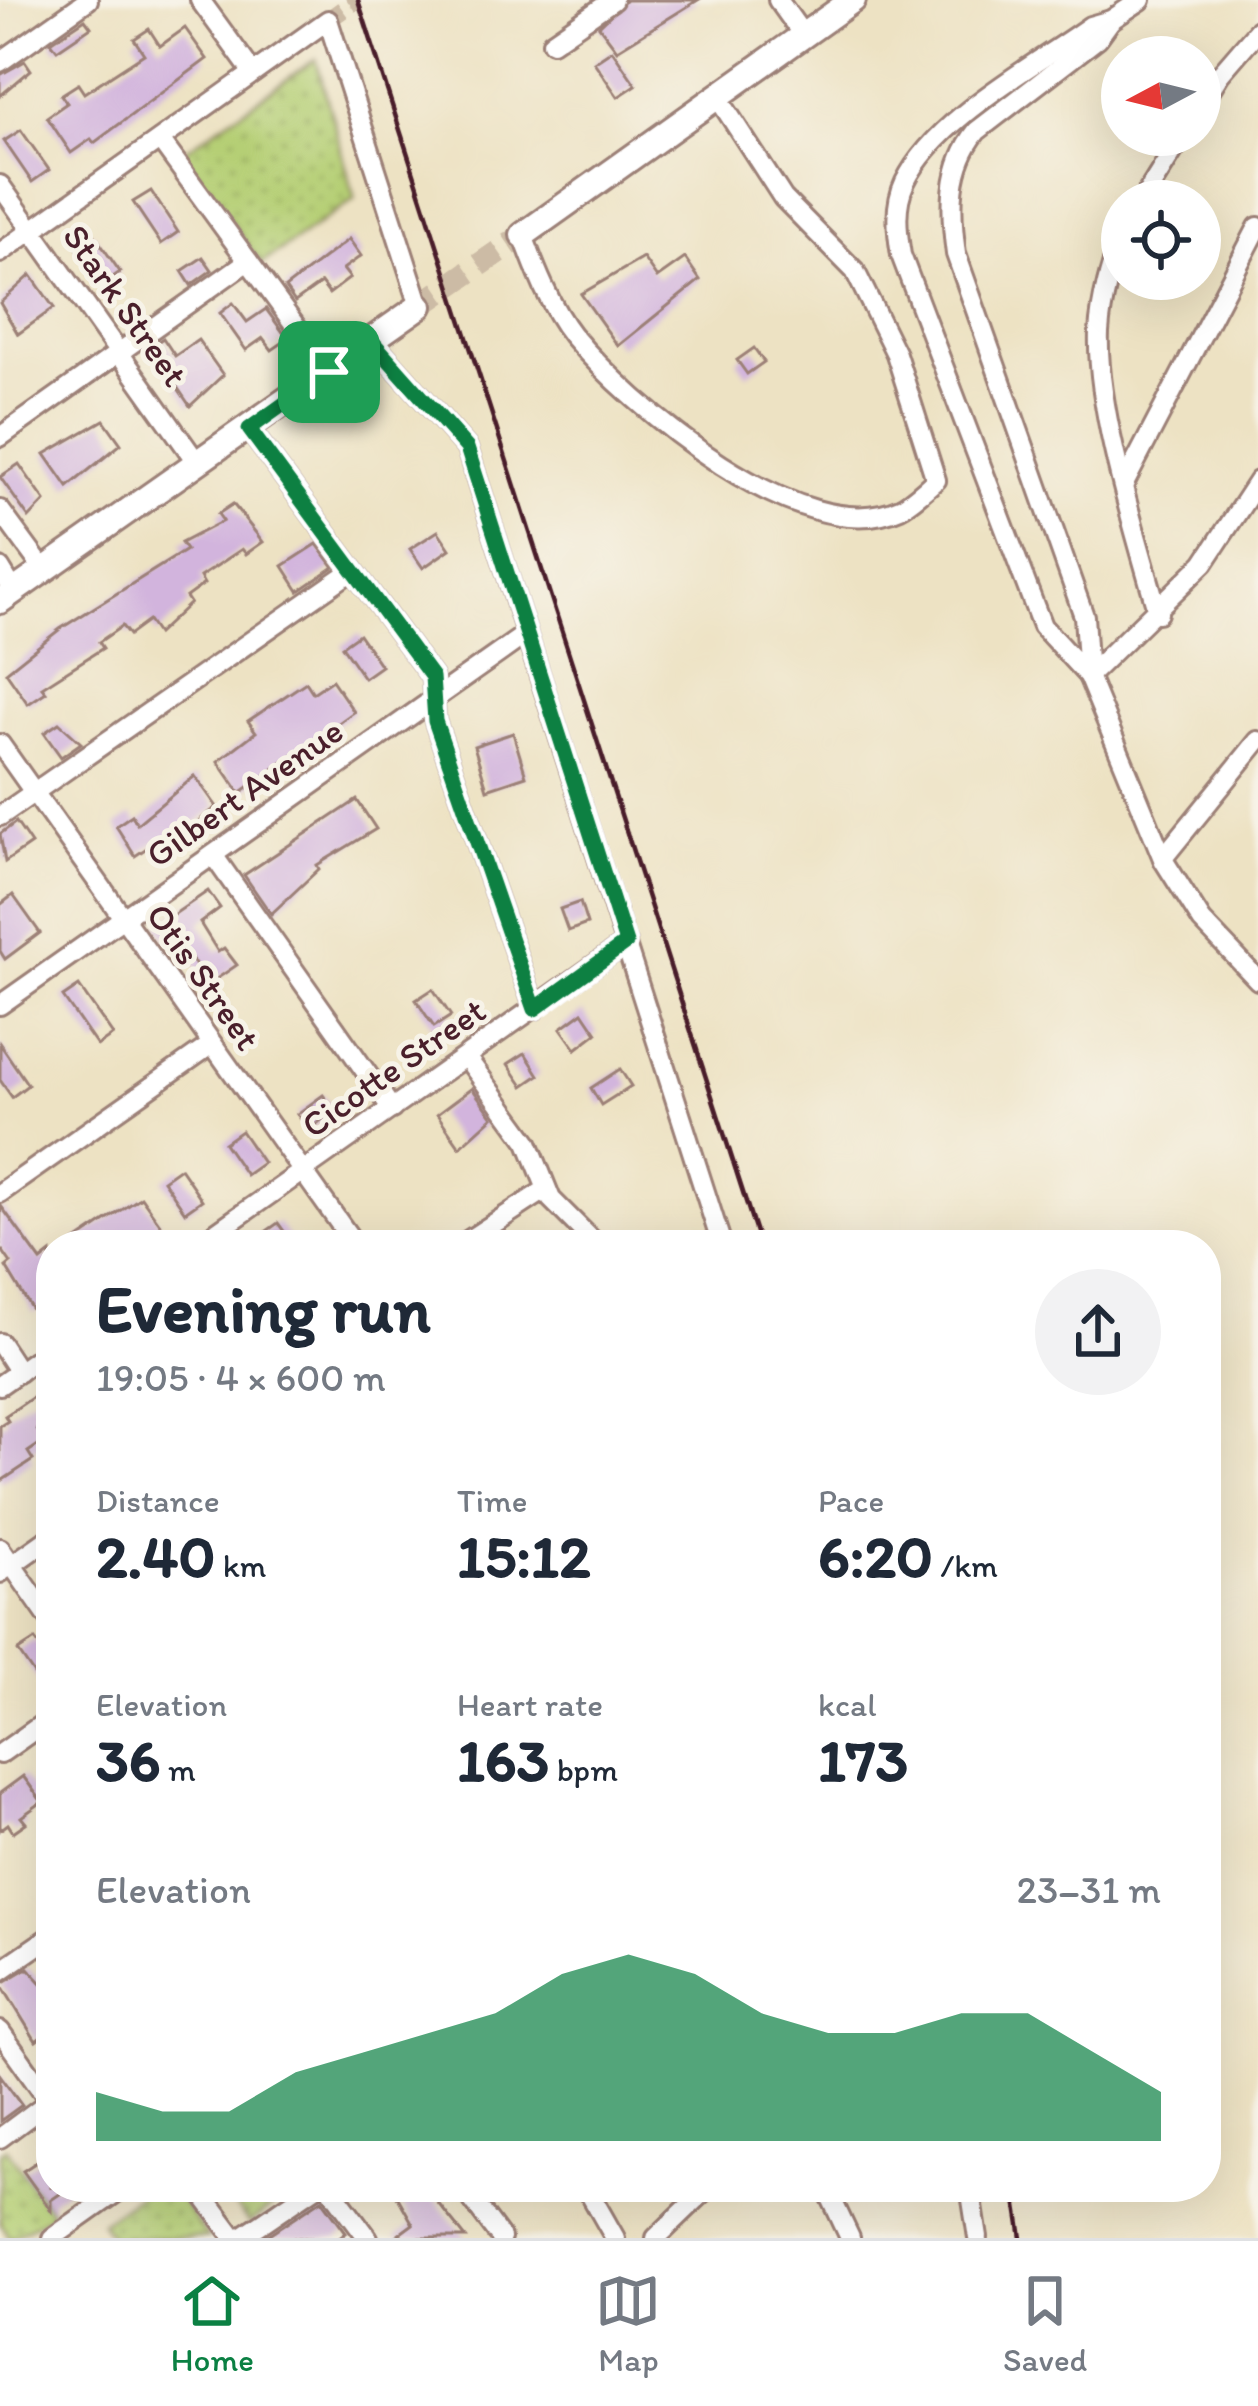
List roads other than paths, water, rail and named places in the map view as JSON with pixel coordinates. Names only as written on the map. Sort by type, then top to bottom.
[{"type":"main road","points":[[523,236],[853,0]]},
{"type":"main road","points":[[7,596],[420,306]]},
{"type":"street","points":[[0,62],[88,0]]},
{"type":"street","points":[[200,0],[253,73]]},
{"type":"street","points":[[552,42],[613,0]]},
{"type":"street","points":[[778,0],[803,35]]},
{"type":"street","points":[[1088,676],[1042,626],[966,435],[901,255],[897,227],[905,182],[941,133],[1090,26],[1111,20],[1142,0]]},
{"type":"street","points":[[0,253],[328,20],[420,306]]},
{"type":"street","points":[[1111,20],[1099,38],[964,146],[951,207],[967,298],[1084,616],[1088,676],[1163,858],[1202,921],[1258,980]]},
{"type":"street","points":[[1221,73],[1258,31]]},
{"type":"street","points":[[523,236],[570,332],[608,372],[738,480],[785,504],[854,515],[898,509],[936,480],[896,354],[855,271],[783,198],[717,96]]},
{"type":"street","points":[[160,140],[329,372]]},
{"type":"street","name":"Stark Street","points":[[0,185],[198,464]]},
{"type":"street","points":[[1124,484],[1258,227]]},
{"type":"street","points":[[0,437],[248,261]]},
{"type":"street","points":[[1104,300],[1099,335],[1124,484],[1158,613]]},
{"type":"street","points":[[372,341],[467,448],[714,1230]]},
{"type":"street","points":[[249,429],[432,677],[435,721],[535,1009]]},
{"type":"street","points":[[1088,676],[1158,613],[1204,563],[1258,481]]},
{"type":"street","points":[[0,510],[44,569]]},
{"type":"street","points":[[0,568],[7,596]]},
{"type":"street","points":[[0,816],[353,570]]},
{"type":"street","name":"Gilbert Avenue","points":[[0,1005],[526,634]]},
{"type":"street","points":[[1163,858],[1258,741]]},
{"type":"street","name":"Otis Street","points":[[0,744],[344,1230]]},
{"type":"street","points":[[213,855],[392,1109]]},
{"type":"street","name":"Cicotte Street","points":[[219,1230],[626,943]]},
{"type":"street","points":[[0,1192],[212,1044]]},
{"type":"street","points":[[466,1057],[528,1142],[545,1190],[583,1230]]},
{"type":"street","points":[[484,1230],[545,1190]]},
{"type":"street","points":[[0,1343],[19,1372]]},
{"type":"street","points":[[0,1385],[36,1360]]},
{"type":"street","points":[[36,1545],[4,1562],[36,1602]]},
{"type":"street","points":[[0,1754],[36,1729]]},
{"type":"street","points":[[0,1971],[36,1946]]},
{"type":"street","points":[[0,2032],[36,2081]]},
{"type":"street","points":[[0,2138],[36,2113]]},
{"type":"street","points":[[52,2238],[100,2202]]},
{"type":"street","points":[[209,2202],[237,2238],[292,2202]]},
{"type":"street","points":[[341,2202],[368,2238]]},
{"type":"street","points":[[474,2202],[501,2238]]},
{"type":"street","points":[[595,2202],[615,2238]]},
{"type":"street","points":[[653,2237],[693,2202]]},
{"type":"street","points":[[833,2202],[850,2238]]},
{"type":"street","points":[[972,2202],[978,2238]]},
{"type":"tunnel","points":[[328,20],[356,0]]},
{"type":"tunnel","points":[[420,306],[523,235]]},
{"type":"railway","points":[[358,0],[755,1230]]},
{"type":"railway","points":[[1016,2202],[1022,2238]]}]
